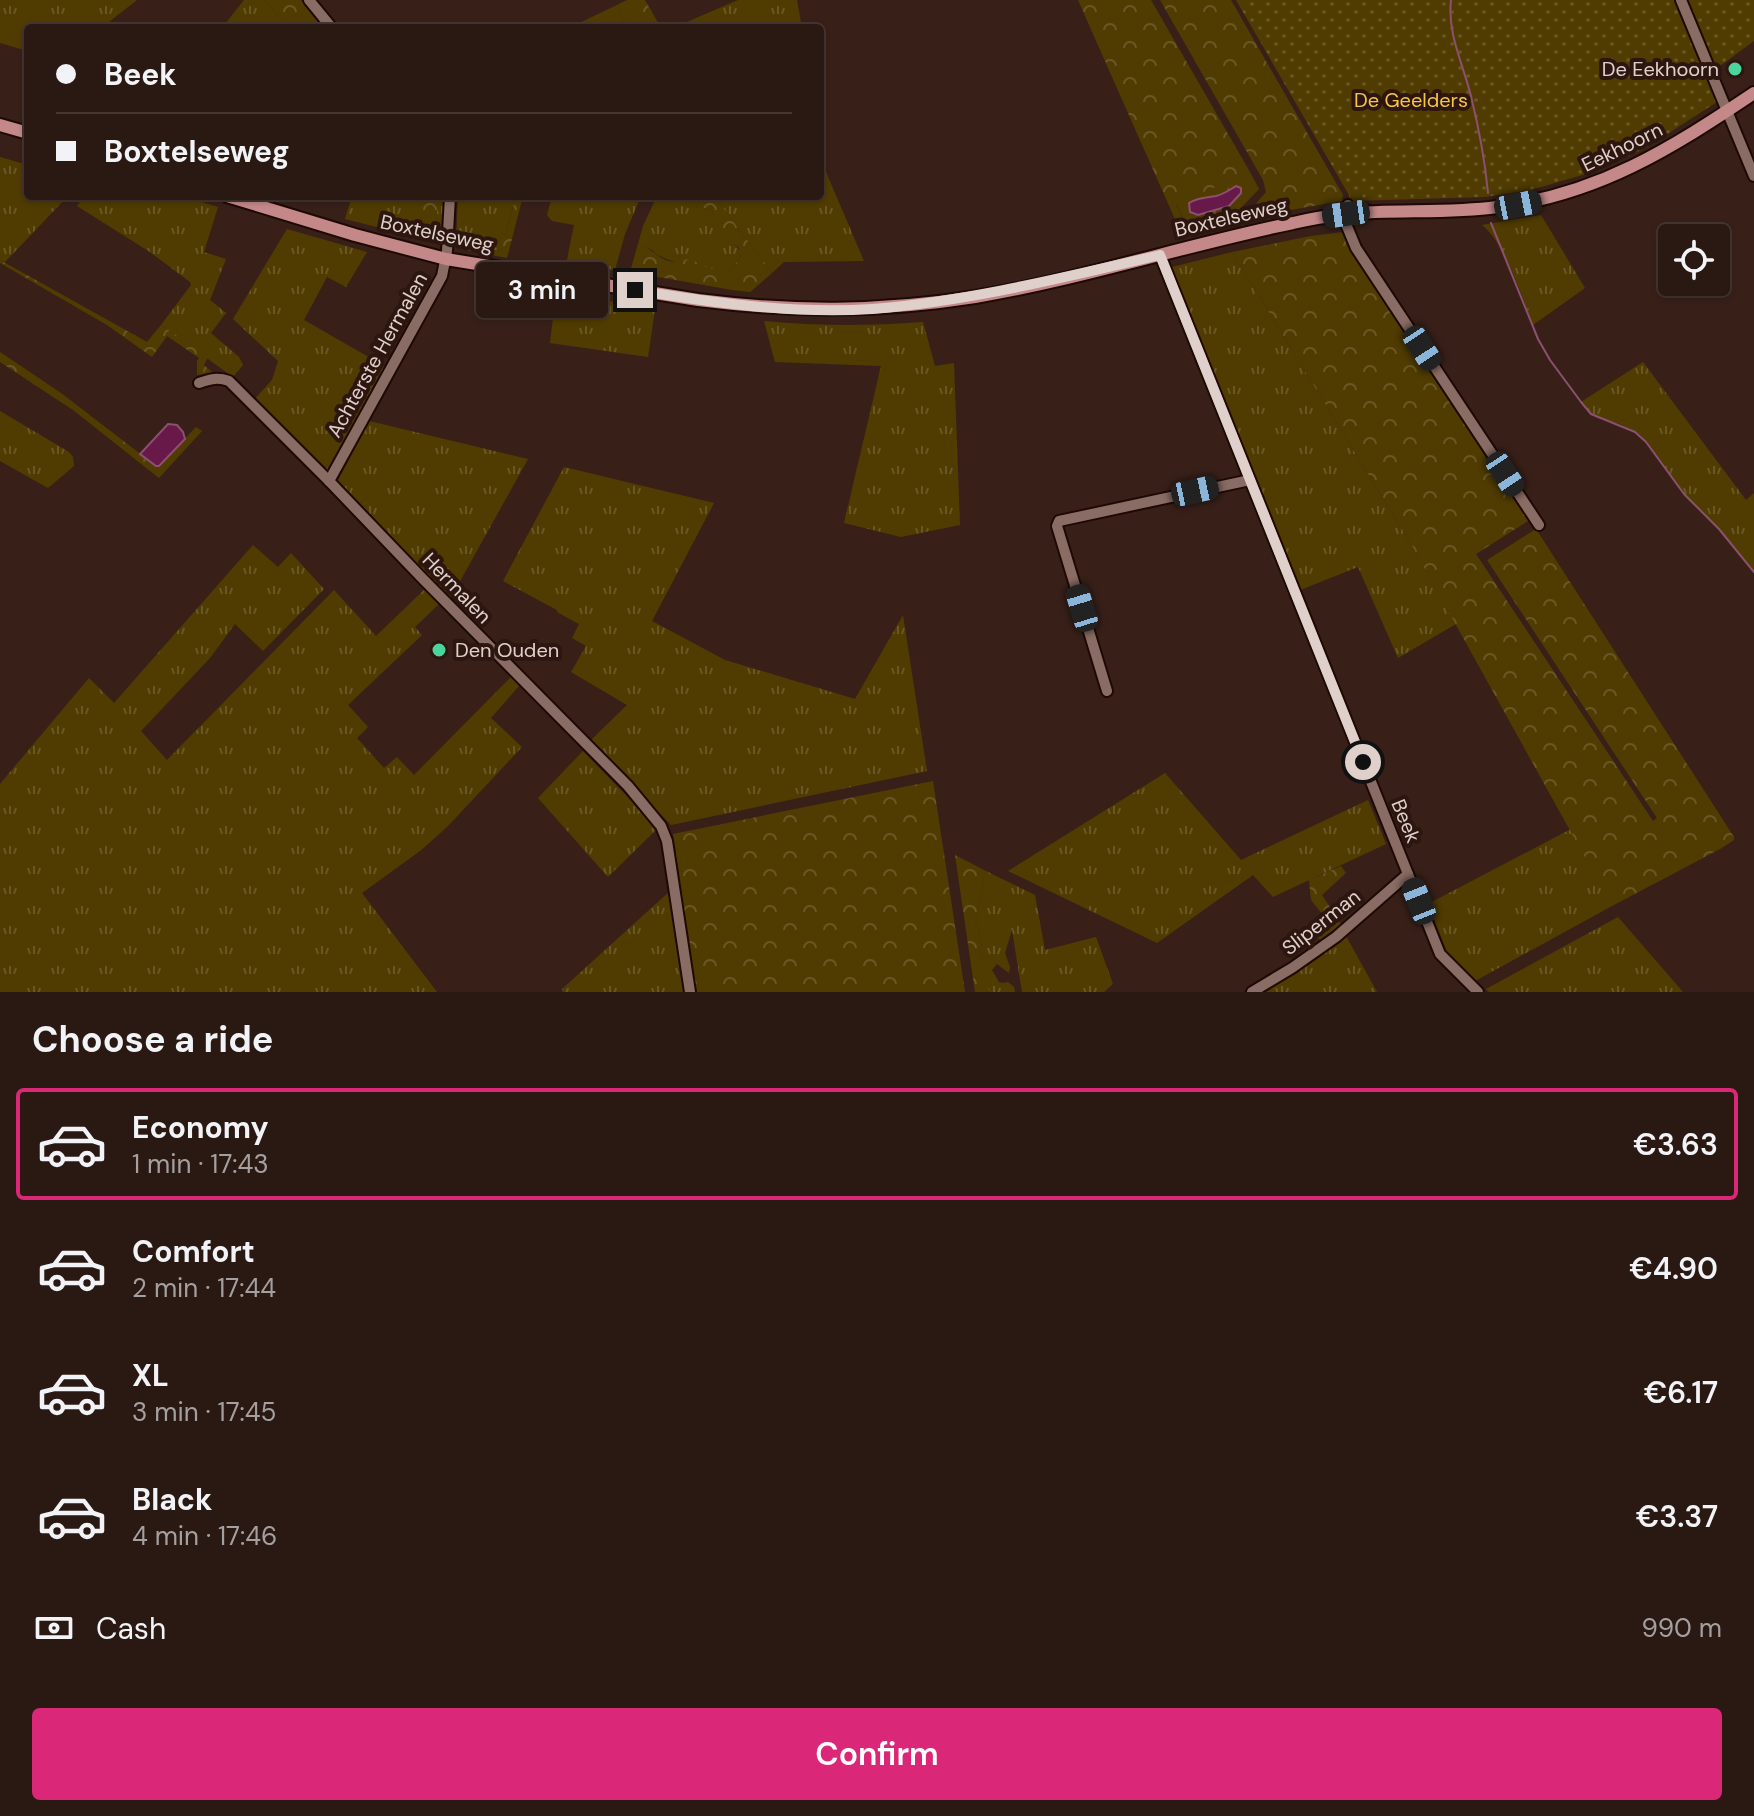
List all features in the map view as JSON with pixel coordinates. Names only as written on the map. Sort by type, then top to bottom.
[{"type":"main road","name":"Eekhoorn","points":[[1495,208],[1564,194],[1633,168],[1754,93]]},
{"type":"main road","points":[[0,125],[24,132]]},
{"type":"main road","name":"Boxtelseweg","points":[[240,200],[446,259],[698,300],[823,310],[882,308],[1017,289],[1347,210],[1495,208]]},
{"type":"street","points":[[309,0],[329,24]]},
{"type":"street","points":[[1681,0],[1754,176]]},
{"type":"street","name":"Achterste Hermalen","points":[[329,481],[442,276],[450,200]]},
{"type":"street","points":[[1347,210],[1346,224],[1356,248],[1539,525]]},
{"type":"street","name":"Beek","points":[[1160,255],[1440,954],[1475,991]]},
{"type":"street","name":"Hermalen","points":[[199,383],[212,379],[229,381],[628,786],[661,826],[667,841],[690,992]]},
{"type":"street","points":[[1107,691],[1057,526],[1059,521],[1250,480]]},
{"type":"street","name":"Sliperman","points":[[1252,992],[1336,937],[1408,874]]},
{"type":"green space","points":[[0,0],[137,0],[106,24],[24,24],[24,50],[0,43]]},
{"type":"green space","points":[[244,0],[265,0],[285,24],[225,24]]},
{"type":"green space","points":[[265,0],[301,0],[320,24],[285,24]]},
{"type":"green space","points":[[627,0],[645,0],[659,24],[626,24],[617,5]]},
{"type":"green space","points":[[738,0],[797,0],[801,24],[682,24]]},
{"type":"green space","points":[[1078,0],[1151,0],[1250,172],[1176,204],[1185,224],[1237,212],[1231,224],[1182,235]]},
{"type":"green space","points":[[1160,0],[1231,0],[1343,195],[1342,201],[1244,220],[1266,192],[1263,180]]},
{"type":"green space","name":"De Geelders","points":[[1236,0],[1754,0],[1754,41],[1713,71],[1720,100],[1644,149],[1589,173],[1531,190],[1485,197],[1350,201]]},
{"type":"green space","points":[[617,5],[626,24],[577,24]]},
{"type":"green space","points":[[0,157],[24,164],[24,200],[64,200],[5,262],[0,260]]},
{"type":"green space","points":[[824,167],[864,261],[784,262],[772,273],[717,200],[824,200]]},
{"type":"green space","points":[[1250,172],[1259,189],[1237,212],[1185,224],[1176,203]]},
{"type":"green space","points":[[81,200],[195,200],[218,207],[204,252],[226,259],[210,300],[226,313],[211,333],[239,357],[243,365],[233,377],[161,325],[191,285],[190,282],[150,252],[77,206]]},
{"type":"green space","points":[[351,200],[407,200],[436,235],[437,210],[442,200],[447,200],[443,244],[345,219]]},
{"type":"green space","points":[[407,200],[442,200],[437,210],[436,236]]},
{"type":"green space","points":[[458,200],[515,200],[501,251],[456,243]]},
{"type":"green space","points":[[515,200],[522,200],[507,258],[456,248],[456,243],[501,251],[502,246],[496,240],[505,237]]},
{"type":"green space","points":[[551,200],[639,200],[615,270],[566,265],[574,225],[552,221],[547,215]]},
{"type":"green space","points":[[655,200],[691,200],[695,206],[713,212],[717,224],[741,252],[740,258],[726,272],[675,262],[638,244]]},
{"type":"green space","points":[[691,200],[717,200],[772,273],[750,292],[630,272],[638,244],[672,262],[688,259],[723,271],[735,265],[741,256],[739,248],[719,232],[713,212],[695,206]]},
{"type":"green space","points":[[1541,215],[1585,288],[1533,325],[1505,257],[1482,225]]},
{"type":"green space","points":[[287,229],[367,252],[346,287],[327,277],[304,320],[386,367],[327,473],[254,400],[272,380],[278,361],[233,319]]},
{"type":"green space","points":[[1343,232],[1528,518],[1528,521],[1476,554],[1653,821],[1657,818],[1487,560],[1536,529],[1734,837],[1720,849],[1612,906],[1411,544],[1232,252]]},
{"type":"green space","points":[[1232,252],[1411,544],[1456,624],[1398,658],[1358,567],[1300,590],[1172,267]]},
{"type":"green space","points":[[0,260],[147,342],[161,325],[208,357],[204,365],[213,373],[197,375],[199,358],[167,336],[152,357],[107,325],[0,263]]},
{"type":"green space","points":[[556,292],[655,309],[648,357],[550,343]]},
{"type":"green space","points":[[764,321],[843,325],[923,322],[935,366],[954,363],[960,525],[901,537],[844,523],[881,366],[775,362]]},
{"type":"green space","points":[[0,352],[61,393],[156,466],[196,427],[202,431],[159,478],[73,410],[0,362]]},
{"type":"green space","points":[[1643,362],[1746,500],[1754,493],[1754,572],[1719,529],[1684,494],[1640,435],[1620,424],[1597,418],[1581,402]]},
{"type":"green space","points":[[0,411],[69,452],[74,466],[48,488],[0,461]]},
{"type":"green space","points":[[369,421],[528,459],[449,601],[336,484]]},
{"type":"green space","points":[[564,467],[714,503],[652,621],[725,660],[855,699],[903,615],[927,771],[671,825],[589,742],[627,705],[571,672],[586,646],[572,638],[579,624],[503,581]]},
{"type":"green space","points":[[253,545],[278,567],[291,553],[324,589],[263,651],[235,624],[210,658],[141,731],[167,760],[334,590],[376,636],[425,589],[439,604],[415,627],[422,635],[348,705],[368,727],[357,738],[384,768],[397,757],[414,775],[511,677],[519,686],[491,718],[522,747],[447,827],[362,893],[437,992],[0,992],[0,784],[89,678],[114,703]]},
{"type":"green space","points":[[583,751],[658,828],[608,877],[538,798]]},
{"type":"green space","points":[[1165,773],[1241,860],[1368,800],[1386,844],[1273,897],[1253,875],[1157,943],[1008,871]]},
{"type":"green space","points":[[933,781],[965,992],[696,992],[673,834]]},
{"type":"green space","points":[[1571,829],[1612,906],[1475,981],[1449,957],[1428,904]]},
{"type":"green space","points":[[955,855],[984,870],[977,919],[984,973],[990,992],[975,992]]},
{"type":"green space","points":[[1341,866],[1346,873],[1322,895],[1341,924],[1320,940],[1310,926],[1323,915],[1311,900],[1309,880]]},
{"type":"green space","points":[[984,870],[1035,895],[1045,950],[1096,937],[1113,984],[1104,992],[1022,992],[1012,930],[1005,953],[1009,973],[997,964],[992,970],[999,982],[1008,982],[1015,992],[990,992],[984,973],[977,919]]},
{"type":"green space","points":[[669,892],[684,992],[563,992],[562,989]]},
{"type":"green space","points":[[1618,917],[1683,992],[1489,992],[1486,989]]},
{"type":"green space","points":[[1346,936],[1377,992],[1260,992],[1327,950]]},
{"type":"shaded area","points":[[1236,186],[1241,188],[1241,193],[1229,206],[1198,215],[1190,212],[1189,203],[1192,201],[1219,195]]},
{"type":"shaded area","points":[[168,424],[177,425],[185,439],[156,466],[140,454]]},
{"type":"waterway","points":[[1451,0],[1453,36],[1477,120],[1488,193]]},
{"type":"waterway","points":[[1491,223],[1538,339],[1581,402],[1591,414],[1635,432],[1646,442],[1684,494],[1719,529],[1754,572]]},
{"type":"place","name":"De Eekhoorn","points":[[1735,69]]},
{"type":"place","name":"Den Ouden","points":[[439,650]]},
{"type":"route","points":[[635,290],[739,305],[823,310],[870,309],[975,297],[1160,255],[1363,762]]}]
